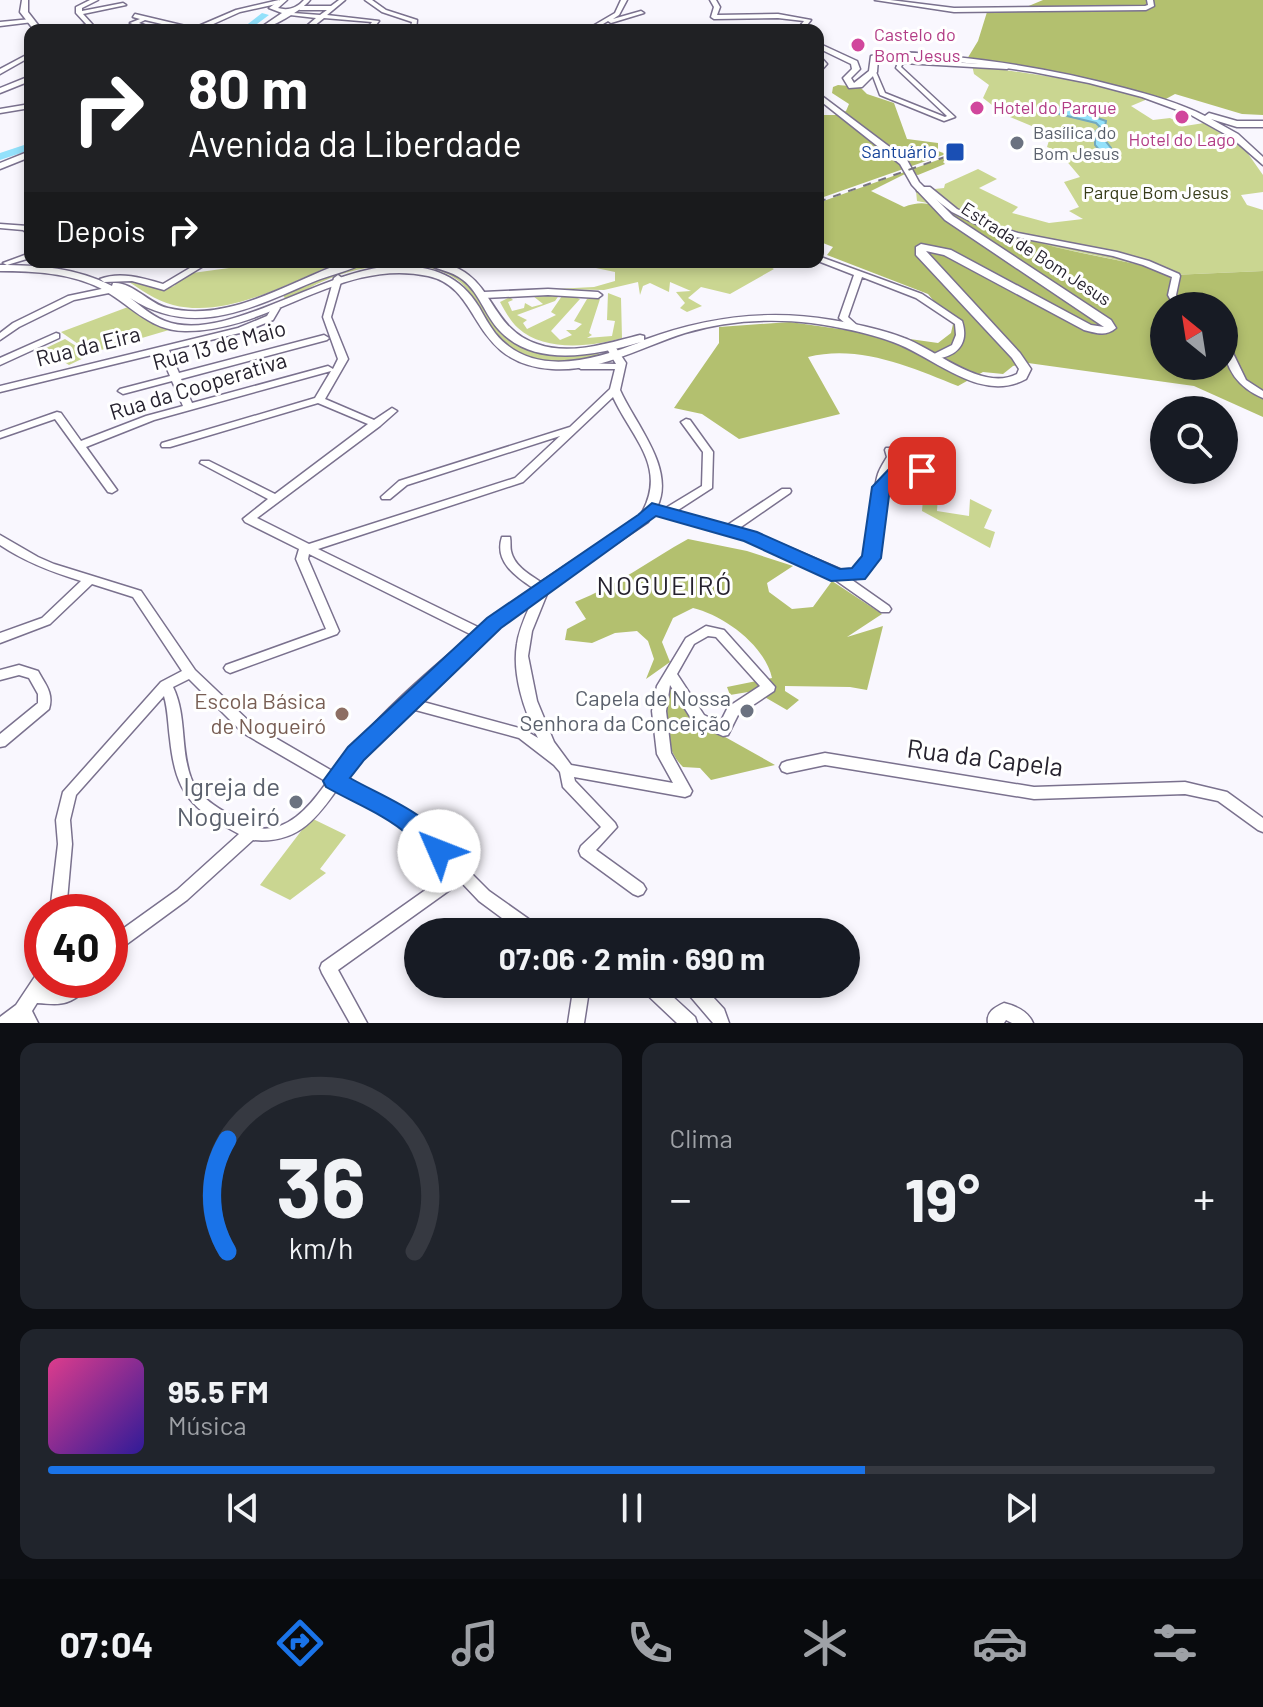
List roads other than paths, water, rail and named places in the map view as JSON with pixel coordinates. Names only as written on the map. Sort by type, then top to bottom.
[{"type":"main road","points":[[25,0],[24,12],[33,24]]},
{"type":"main road","points":[[261,24],[272,16],[278,3],[303,6]]},
{"type":"main road","points":[[272,24],[303,6]]},
{"type":"main road","points":[[824,48],[844,56],[856,66],[847,78],[849,85],[859,85],[873,72],[874,58],[889,54],[1007,67],[1096,83],[1174,104],[1238,139],[1262,158]]},
{"type":"main road","points":[[0,91],[24,81]]},
{"type":"main road","name":"Estrada de Bom Jesus","points":[[824,100],[904,162],[920,189],[949,218],[1110,325],[1103,331],[1088,328],[947,252],[921,247],[920,253],[1025,369],[1022,376],[997,383],[980,380],[940,355]]},
{"type":"main road","points":[[1186,110],[1237,124],[1263,125]]},
{"type":"main road","points":[[1238,139],[1263,125]]},
{"type":"main road","points":[[0,164],[24,154]]},
{"type":"main road","points":[[2,266],[55,271],[103,284],[168,312],[201,314],[234,308],[338,268]]},
{"type":"main road","points":[[103,284],[136,312],[155,323],[181,329],[230,325],[279,307],[338,278],[398,268],[441,276],[466,295],[483,326],[501,349],[547,365],[581,366],[612,358],[679,331],[739,319],[809,319],[855,327],[940,355]]},
{"type":"main road","points":[[446,268],[466,275],[487,300],[504,328],[525,342],[552,350],[612,358],[701,319],[735,313],[786,312],[843,318],[900,333],[940,355]]},
{"type":"main road","points":[[269,294],[282,297],[279,307]]},
{"type":"main road","points":[[136,312],[151,306]]},
{"type":"street","points":[[89,24],[77,8],[95,0]]},
{"type":"street","points":[[312,24],[342,0]]},
{"type":"street","points":[[368,0],[384,11],[415,21],[414,24]]},
{"type":"street","points":[[601,24],[617,14],[624,0]]},
{"type":"street","points":[[713,0],[717,7],[714,17],[766,16],[808,20],[805,24]]},
{"type":"street","points":[[881,0],[967,10],[1140,9],[1151,6],[1150,0]]},
{"type":"street","points":[[233,13],[230,9],[236,2]]},
{"type":"street","points":[[208,24],[233,13],[278,3]]},
{"type":"street","points":[[79,13],[123,5]]},
{"type":"street","points":[[303,6],[333,8]]},
{"type":"street","points":[[303,6],[322,16],[376,21],[374,24]]},
{"type":"street","points":[[607,21],[641,13]]},
{"type":"street","points":[[135,16],[169,24]]},
{"type":"street","points":[[136,24],[133,23],[142,20]]},
{"type":"street","points":[[0,24],[25,24]]},
{"type":"street","points":[[0,72],[24,58]]},
{"type":"street","points":[[873,72],[882,94],[944,119],[952,117],[909,80],[898,67],[901,61],[1007,67]]},
{"type":"street","points":[[0,111],[24,107]]},
{"type":"street","name":"Estrada de Bom Jesus","points":[[920,189],[927,189],[946,208],[1016,236],[1124,258],[1167,271],[1176,276],[1173,292]]},
{"type":"street","points":[[0,226],[24,228]]},
{"type":"street","points":[[2,266],[24,257]]},
{"type":"street","points":[[824,260],[919,296],[959,323],[960,341],[940,355]]},
{"type":"street","points":[[0,337],[16,325],[103,284],[132,278],[164,287],[196,268]]},
{"type":"street","points":[[855,327],[843,318],[859,273]]},
{"type":"street","points":[[319,400],[343,359],[327,317],[338,278]]},
{"type":"street","points":[[487,300],[540,292],[598,295]]},
{"type":"street","name":"Rua da Eira","points":[[0,389],[260,324],[279,307]]},
{"type":"street","points":[[181,329],[187,342]]},
{"type":"street","name":"Rua da Eira","points":[[0,362],[56,336]]},
{"type":"street","name":"Rua 13 de Maio","points":[[123,391],[324,338]]},
{"type":"street","points":[[163,348],[189,408]]},
{"type":"street","points":[[166,685],[174,704],[183,784],[193,798],[250,833],[269,838],[284,833],[325,799],[334,781],[356,753],[481,634],[644,519],[652,509],[658,495],[658,470],[615,390],[612,358]]},
{"type":"street","name":"Rua da Cooperativa","points":[[81,445],[150,418],[328,369]]},
{"type":"street","points":[[1238,374],[1242,382],[1263,395]]},
{"type":"street","points":[[305,549],[519,480],[615,390]]},
{"type":"street","points":[[166,445],[319,400],[376,424]]},
{"type":"street","points":[[392,411],[249,519],[481,634]]},
{"type":"street","points":[[0,435],[57,415],[112,490]]},
{"type":"street","points":[[667,512],[707,488],[708,452],[686,422]]},
{"type":"street","points":[[386,497],[403,483],[573,429]]},
{"type":"street","points":[[516,447],[543,458]]},
{"type":"street","points":[[838,576],[858,574],[871,558],[881,487],[892,457],[890,450]]},
{"type":"street","points":[[205,463],[276,499]]},
{"type":"street","points":[[881,487],[896,471],[931,473]]},
{"type":"street","points":[[729,529],[786,491]]},
{"type":"street","points":[[652,509],[729,529],[838,576],[885,609]]},
{"type":"street","points":[[0,539],[22,556],[51,571],[137,594],[190,673],[248,729],[415,826],[484,896],[515,918]]},
{"type":"street","points":[[506,540],[505,550],[512,566],[542,589]]},
{"type":"street","points":[[230,668],[333,631],[302,559],[305,549]]},
{"type":"street","points":[[0,638],[46,621],[90,579]]},
{"type":"street","points":[[542,589],[522,654],[533,712],[562,765],[568,783],[610,827],[586,851],[638,889]]},
{"type":"street","points":[[409,703],[523,734],[562,765],[685,791],[664,754],[659,711],[663,686],[690,641],[706,631],[720,633],[769,687],[733,711],[723,731],[699,719],[671,675]]},
{"type":"street","points":[[0,675],[19,670],[33,674],[45,694],[44,705],[0,742]]},
{"type":"street","points":[[60,894],[65,844],[63,820],[70,792],[166,685],[190,673]]},
{"type":"street","name":"Rua da Capela","points":[[787,767],[825,759],[1034,793],[1185,788],[1222,796],[1263,826]]},
{"type":"street","points":[[128,934],[182,895],[250,833]]},
{"type":"street","points":[[359,1023],[328,968],[462,873]]},
{"type":"street","points":[[5,1023],[26,1017],[34,998]]},
{"type":"street","points":[[576,1023],[580,998]]},
{"type":"street","points":[[662,998],[689,1023]]},
{"type":"street","points":[[703,998],[721,1023]]},
{"type":"street","points":[[996,1023],[995,1018],[1004,1011],[1013,1013],[1025,1023]]},
{"type":"water","points":[[1069,108],[1106,121],[1104,132],[1109,137],[1104,139],[1111,148],[1110,153],[1101,152],[1095,145],[1095,132],[1100,127],[1096,123],[1038,109]]},
{"type":"waterway","points":[[252,24],[265,15]]},
{"type":"waterway","points":[[0,157],[24,148]]},
{"type":"railway","points":[[824,200],[959,152]]},
{"type":"place","name":"Castelo do Bom Jesus","points":[[858,45]]},
{"type":"place","name":"Hotel do Parque","points":[[977,108]]},
{"type":"place","name":"Hotel do Lago","points":[[1182,117]]},
{"type":"place","name":"Basílica do Bom Jesus","points":[[1017,143]]},
{"type":"place","name":"Santuário","points":[[955,152]]},
{"type":"place","name":"Capela de Nossa Senhora da Conceição","points":[[747,711]]},
{"type":"place","name":"Escola Básica de Nogueiró","points":[[342,714]]},
{"type":"place","name":"Igreja de Nogueiró","points":[[296,802]]},
{"type":"district","name":"NOGUEIRÓ","points":[[665,586]]},
{"type":"park label","name":"Parque Bom Jesus","points":[[1156,193]]}]
